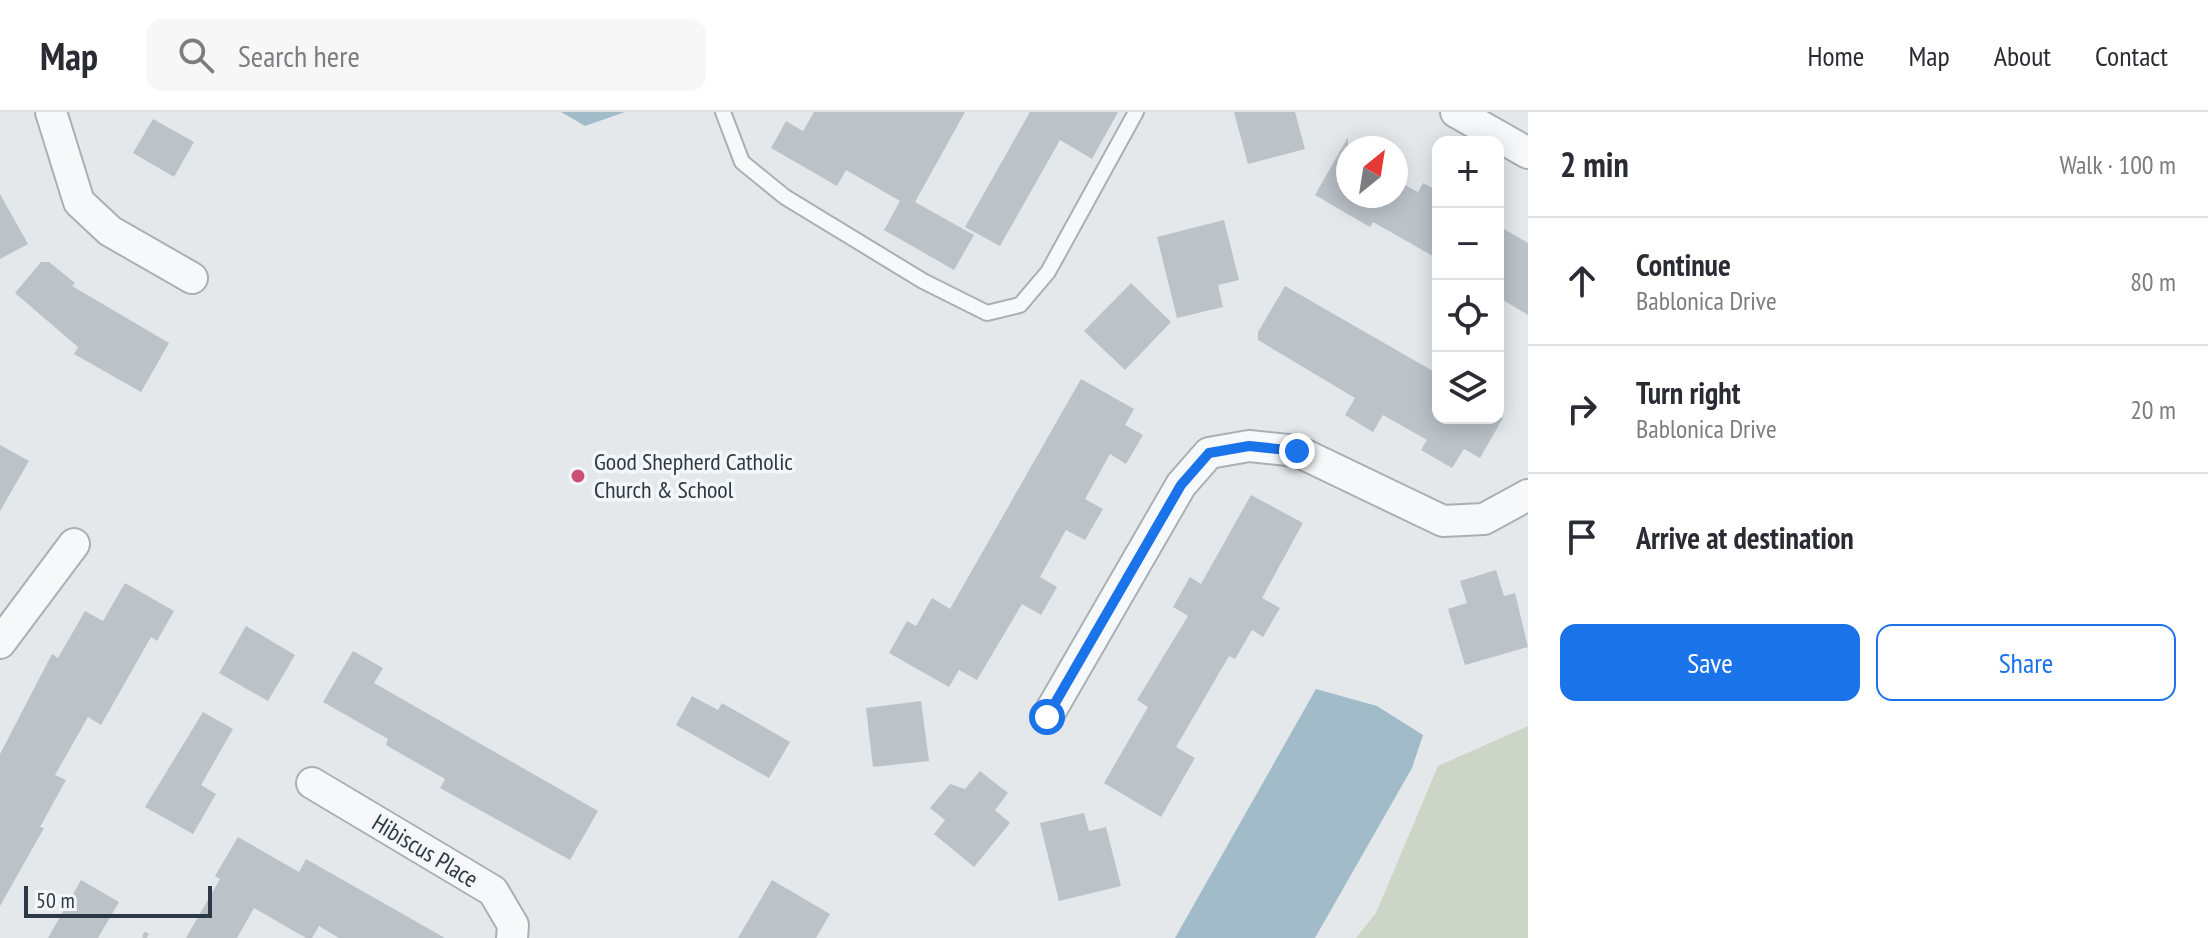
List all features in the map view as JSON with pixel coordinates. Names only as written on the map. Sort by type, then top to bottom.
[{"type":"street","points":[[51,112],[79,202],[110,231],[192,278]]},
{"type":"street","points":[[1456,112],[1528,153]]},
{"type":"street","points":[[1047,717],[1181,485],[1209,453],[1249,446],[1297,451],[1443,521],[1484,519],[1528,495]]},
{"type":"street","points":[[0,643],[74,544]]},
{"type":"street","name":"Hibiscus Place","points":[[312,783],[493,891],[513,925],[512,938]]},
{"type":"lane","points":[[723,112],[742,162],[785,197],[923,281],[987,313],[1020,305],[1048,272],[1136,112]]},
{"type":"green space","points":[[1528,726],[1528,938],[1356,938],[1376,913],[1438,766]]},
{"type":"water","points":[[561,112],[625,112],[585,126]]},
{"type":"water","points":[[1316,689],[1377,706],[1423,735],[1412,768],[1315,938],[1175,938]]},
{"type":"building","points":[[814,112],[965,112],[915,202],[974,235],[954,270],[884,230],[900,201],[846,170],[837,186],[771,148],[786,121],[803,131]]},
{"type":"building","points":[[1030,112],[1118,112],[1092,159],[1060,140],[1000,246],[965,227]]},
{"type":"building","points":[[1234,112],[1295,112],[1305,149],[1248,164]]},
{"type":"building","points":[[153,119],[194,142],[174,177],[133,153]]},
{"type":"building","points":[[1336,158],[1336,207],[1315,195]]},
{"type":"building","points":[[1423,183],[1432,188],[1432,256],[1373,222],[1370,227],[1337,208],[1408,208],[1408,187],[1418,192]]},
{"type":"building","points":[[0,194],[28,244],[0,259]]},
{"type":"building","points":[[1224,220],[1239,280],[1218,285],[1223,307],[1177,318],[1157,237]]},
{"type":"building","points":[[1504,229],[1528,243],[1528,315],[1504,301]]},
{"type":"building","points":[[41,262],[49,262],[75,283],[72,286],[169,343],[141,392],[74,354],[78,347],[15,293]]},
{"type":"building","points":[[1131,283],[1171,322],[1125,370],[1084,331]]},
{"type":"building","points":[[1285,286],[1432,371],[1432,424],[1500,424],[1480,458],[1464,449],[1452,468],[1421,450],[1427,440],[1383,415],[1373,432],[1345,415],[1355,398],[1258,340],[1258,332]]},
{"type":"building","points":[[1081,379],[1134,409],[1125,425],[1143,435],[1126,464],[1110,454],[1085,499],[1103,509],[1085,540],[1066,530],[1040,577],[1057,587],[1041,615],[1022,604],[977,680],[959,670],[949,687],[889,653],[907,621],[916,626],[932,598],[950,609]]},
{"type":"building","points":[[0,445],[29,461],[0,511]]},
{"type":"building","points":[[1251,495],[1303,523],[1262,598],[1280,608],[1263,637],[1252,630],[1235,659],[1229,656],[1176,747],[1195,758],[1161,817],[1104,783],[1148,707],[1137,700],[1188,616],[1173,607],[1190,577],[1201,584]]},
{"type":"building","points":[[1496,570],[1504,596],[1515,593],[1528,647],[1465,665],[1448,609],[1467,603],[1460,581]]},
{"type":"building","points":[[125,583],[174,611],[157,641],[151,637],[101,725],[88,717],[55,775],[66,780],[40,827],[44,828],[0,906],[0,754],[52,654],[58,658],[85,611],[103,621]]},
{"type":"building","points":[[246,626],[295,655],[268,701],[219,673]]},
{"type":"building","points":[[353,651],[383,668],[374,683],[598,811],[570,860],[440,788],[445,779],[386,745],[388,739],[323,702]]},
{"type":"building","points":[[692,696],[718,710],[722,703],[790,742],[769,778],[676,725]]},
{"type":"building","points":[[921,701],[929,761],[873,767],[866,708]]},
{"type":"building","points":[[203,712],[233,729],[201,785],[216,794],[193,834],[145,807]]},
{"type":"building","points":[[980,771],[1008,793],[995,810],[1010,823],[974,867],[934,834],[945,820],[930,808],[950,784],[965,789]]},
{"type":"building","points":[[1084,813],[1089,831],[1106,827],[1121,886],[1059,901],[1040,823]]},
{"type":"building","points":[[238,837],[299,872],[306,859],[445,938],[339,938],[319,926],[312,938],[306,938],[254,908],[237,938],[186,938],[220,879],[215,876]]},
{"type":"building","points":[[81,880],[119,902],[98,938],[48,938]]},
{"type":"building","points":[[772,880],[830,914],[816,938],[738,938]]},
{"type":"place","name":"Good Shepherd Catholic Church & School","points":[[578,476]]},
{"type":"route","points":[[1047,717],[1181,485],[1209,453],[1249,446],[1297,451]]}]
